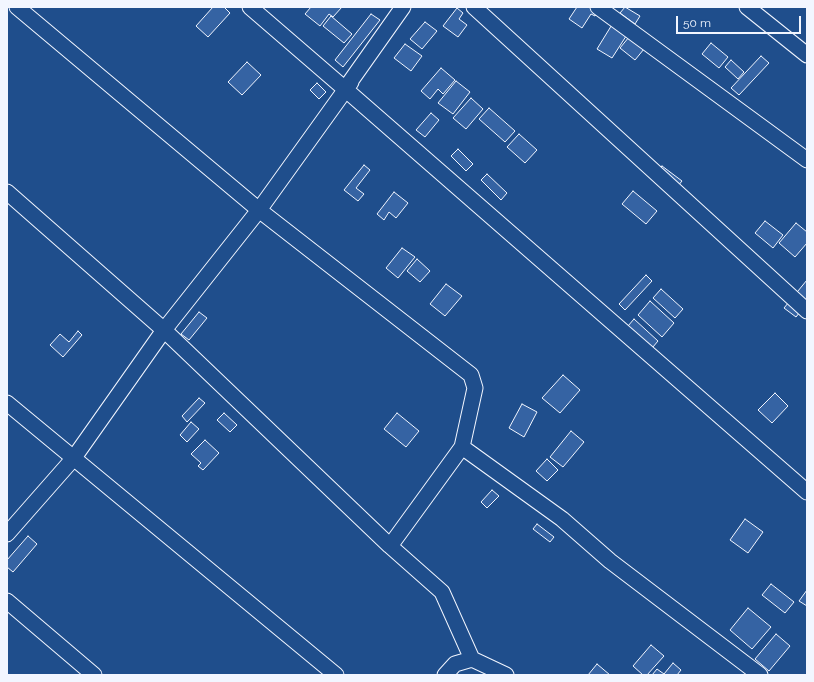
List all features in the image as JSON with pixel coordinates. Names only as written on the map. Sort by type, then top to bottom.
[{"type":"street","points":[[17,7],[259,210],[471,375],[475,388],[462,447],[390,546]]},
{"type":"street","points":[[250,7],[807,492]]},
{"type":"street","points":[[7,534],[73,459],[164,330],[259,210],[345,89],[360,71],[403,7]]},
{"type":"street","points":[[474,7],[807,311]]},
{"type":"street","points":[[598,7],[807,160]]},
{"type":"street","points":[[754,9],[807,55]]},
{"type":"street","points":[[7,192],[164,330],[390,546],[442,592],[472,659],[506,675]]},
{"type":"street","points":[[7,403],[336,675]]},
{"type":"street","points":[[462,447],[562,519],[610,561],[760,675]]},
{"type":"street","points":[[7,601],[94,675]]},
{"type":"street","points":[[445,675],[455,664],[472,659]]},
{"type":"building","points":[[213,7],[224,7],[230,13],[208,37],[196,26]]},
{"type":"building","points":[[311,7],[342,7],[333,17],[329,14],[320,26],[305,14]]},
{"type":"building","points":[[577,7],[595,7],[599,10],[595,16],[591,14],[582,28],[569,19]]},
{"type":"building","points":[[625,7],[640,16],[635,24],[620,13]]},
{"type":"building","points":[[457,8],[463,13],[459,19],[467,25],[458,37],[443,26]]},
{"type":"building","points":[[371,14],[380,20],[343,67],[335,60]]},
{"type":"building","points":[[331,16],[352,34],[344,43],[323,26]]},
{"type":"building","points":[[425,22],[437,31],[422,49],[410,39]]},
{"type":"building","points":[[613,23],[630,30],[612,58],[597,49]]},
{"type":"building","points":[[629,37],[644,49],[635,60],[620,48]]},
{"type":"building","points":[[711,43],[728,57],[719,68],[702,54]]},
{"type":"building","points":[[405,44],[422,56],[411,71],[394,58]]},
{"type":"building","points":[[761,56],[769,63],[739,95],[731,88]]},
{"type":"building","points":[[731,60],[744,72],[738,79],[725,67]]},
{"type":"building","points":[[247,62],[261,75],[242,95],[228,82]]},
{"type":"building","points":[[441,68],[455,80],[443,94],[438,89],[430,99],[421,91]]},
{"type":"building","points":[[456,81],[470,92],[453,114],[438,103]]},
{"type":"building","points":[[317,83],[326,92],[319,99],[310,90]]},
{"type":"building","points":[[471,98],[483,109],[466,129],[453,118]]},
{"type":"building","points":[[489,108],[515,131],[505,142],[479,119]]},
{"type":"building","points":[[431,113],[439,120],[425,137],[416,130]]},
{"type":"building","points":[[519,134],[537,150],[525,163],[507,147]]},
{"type":"building","points":[[458,149],[473,164],[466,171],[451,156]]},
{"type":"building","points":[[364,165],[370,170],[356,188],[364,194],[358,201],[344,190]]},
{"type":"building","points":[[662,166],[682,181],[673,192],[653,177]]},
{"type":"building","points":[[487,174],[507,193],[501,200],[481,180]]},
{"type":"building","points":[[633,191],[657,211],[646,224],[622,204]]},
{"type":"building","points":[[394,192],[408,203],[396,218],[389,212],[384,220],[377,214]]},
{"type":"building","points":[[765,221],[783,235],[773,248],[755,233]]},
{"type":"building","points":[[796,223],[807,232],[807,243],[795,257],[779,243]]},
{"type":"building","points":[[402,248],[415,257],[398,278],[386,268]]},
{"type":"building","points":[[417,259],[430,271],[420,282],[407,271]]},
{"type":"building","points":[[646,275],[652,281],[625,310],[619,304]]},
{"type":"building","points":[[807,280],[807,303],[796,317],[784,308]]},
{"type":"building","points":[[446,284],[462,296],[445,316],[430,304]]},
{"type":"building","points":[[661,289],[683,309],[675,318],[653,298]]},
{"type":"building","points":[[650,301],[674,323],[662,337],[638,315]]},
{"type":"building","points":[[199,312],[207,318],[189,340],[181,334]]},
{"type":"building","points":[[634,319],[658,341],[647,354],[622,333]]},
{"type":"building","points":[[78,331],[82,335],[63,357],[50,345],[60,334],[69,342]]},
{"type":"building","points":[[563,375],[580,390],[560,413],[542,398]]},
{"type":"building","points":[[775,393],[788,406],[772,423],[758,410]]},
{"type":"building","points":[[199,398],[205,403],[187,422],[182,416]]},
{"type":"building","points":[[522,404],[537,412],[524,437],[509,428]]},
{"type":"building","points":[[224,413],[237,425],[230,432],[217,420]]},
{"type":"building","points":[[397,413],[419,431],[406,447],[384,429]]},
{"type":"building","points":[[191,422],[199,429],[187,442],[180,435]]},
{"type":"building","points":[[571,431],[584,442],[563,467],[550,457]]},
{"type":"building","points":[[205,440],[219,453],[203,470],[198,466],[201,463],[191,454]]},
{"type":"building","points":[[547,459],[558,470],[547,481],[536,471]]},
{"type":"building","points":[[492,490],[499,496],[487,508],[481,502]]},
{"type":"building","points":[[745,519],[763,532],[748,553],[730,540]]},
{"type":"building","points":[[537,524],[554,537],[550,542],[533,529]]},
{"type":"building","points":[[28,536],[37,544],[13,572],[7,567],[7,560]]},
{"type":"building","points":[[771,584],[794,602],[785,613],[762,595]]},
{"type":"building","points":[[807,590],[807,606],[799,601]]},
{"type":"building","points":[[748,608],[771,627],[752,649],[730,630]]},
{"type":"building","points":[[776,634],[790,646],[769,671],[755,659]]},
{"type":"building","points":[[651,645],[664,656],[647,675],[643,675],[633,666]]},
{"type":"building","points":[[673,663],[681,670],[677,675],[652,675],[657,669],[664,674]]},
{"type":"building","points":[[597,664],[610,675],[588,675]]}]
